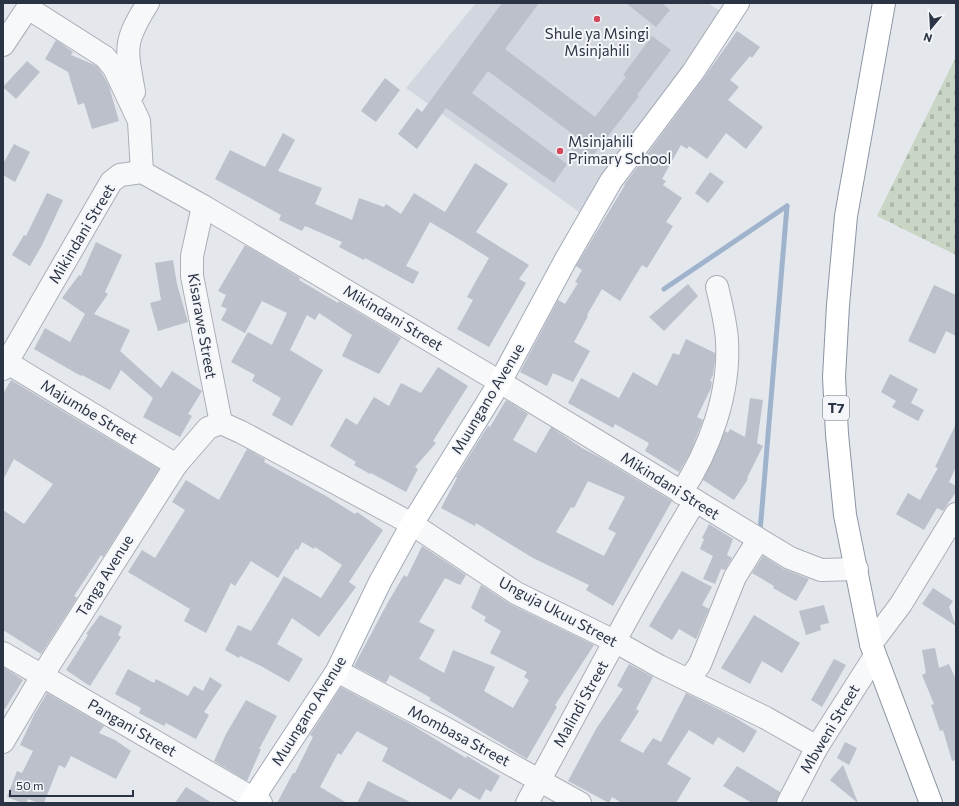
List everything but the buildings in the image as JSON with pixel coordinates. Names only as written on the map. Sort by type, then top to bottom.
[{"type":"main road","name":"Muungano Avenue","points":[[255,802],[337,671],[380,582],[412,524],[500,382],[565,261],[611,181],[693,72],[738,3]]},
{"type":"main road","name":"T7","points":[[884,3],[846,216],[837,312],[834,377],[837,434],[845,515],[873,650],[931,803]]},
{"type":"street","points":[[142,172],[139,121],[128,57],[128,44],[132,28],[148,3]]},
{"type":"street","points":[[3,45],[29,6],[105,57],[114,68],[139,121]]},
{"type":"street","name":"Mikindani Street","points":[[4,364],[111,182],[120,175],[142,172],[203,206],[500,382],[758,540],[790,558],[821,570],[857,569]]},
{"type":"street","name":"Kisarawe Street","points":[[203,206],[192,256],[192,276],[221,423]]},
{"type":"street","name":"Malindi Street","points":[[527,803],[616,642],[662,554],[688,497],[692,477],[704,450],[726,383],[727,340],[717,287]]},
{"type":"street","name":"Majumbe Street","points":[[4,364],[176,465]]},
{"type":"street","name":"Tanga Avenue","points":[[3,742],[42,676],[176,465],[208,428],[221,423]]},
{"type":"street","name":"Unguja Ukuu Street","points":[[221,423],[241,432],[412,524],[516,593],[616,642],[659,666],[766,718],[817,747]]},
{"type":"street","name":"Mbweni Street","points":[[788,803],[817,747],[873,650],[956,514]]},
{"type":"street","points":[[689,680],[700,664],[735,577],[758,540]]},
{"type":"street","name":"Pangani Street","points":[[3,653],[255,802]]},
{"type":"street","name":"Mombasa Street","points":[[337,671],[580,803]]},
{"type":"shaded area","name":"Msinjahili Primary School","points":[[476,3],[708,3],[724,14],[582,214],[406,88]]},
{"type":"green space","points":[[956,57],[956,255],[877,216]]},
{"type":"waterway","points":[[664,289],[787,206]]},
{"type":"waterway","points":[[760,532],[787,206]]},
{"type":"place","name":"Shule ya Msingi Msinjahili","points":[[597,19]]},
{"type":"place","name":"Msinjahili Primary School","points":[[560,151]]}]
